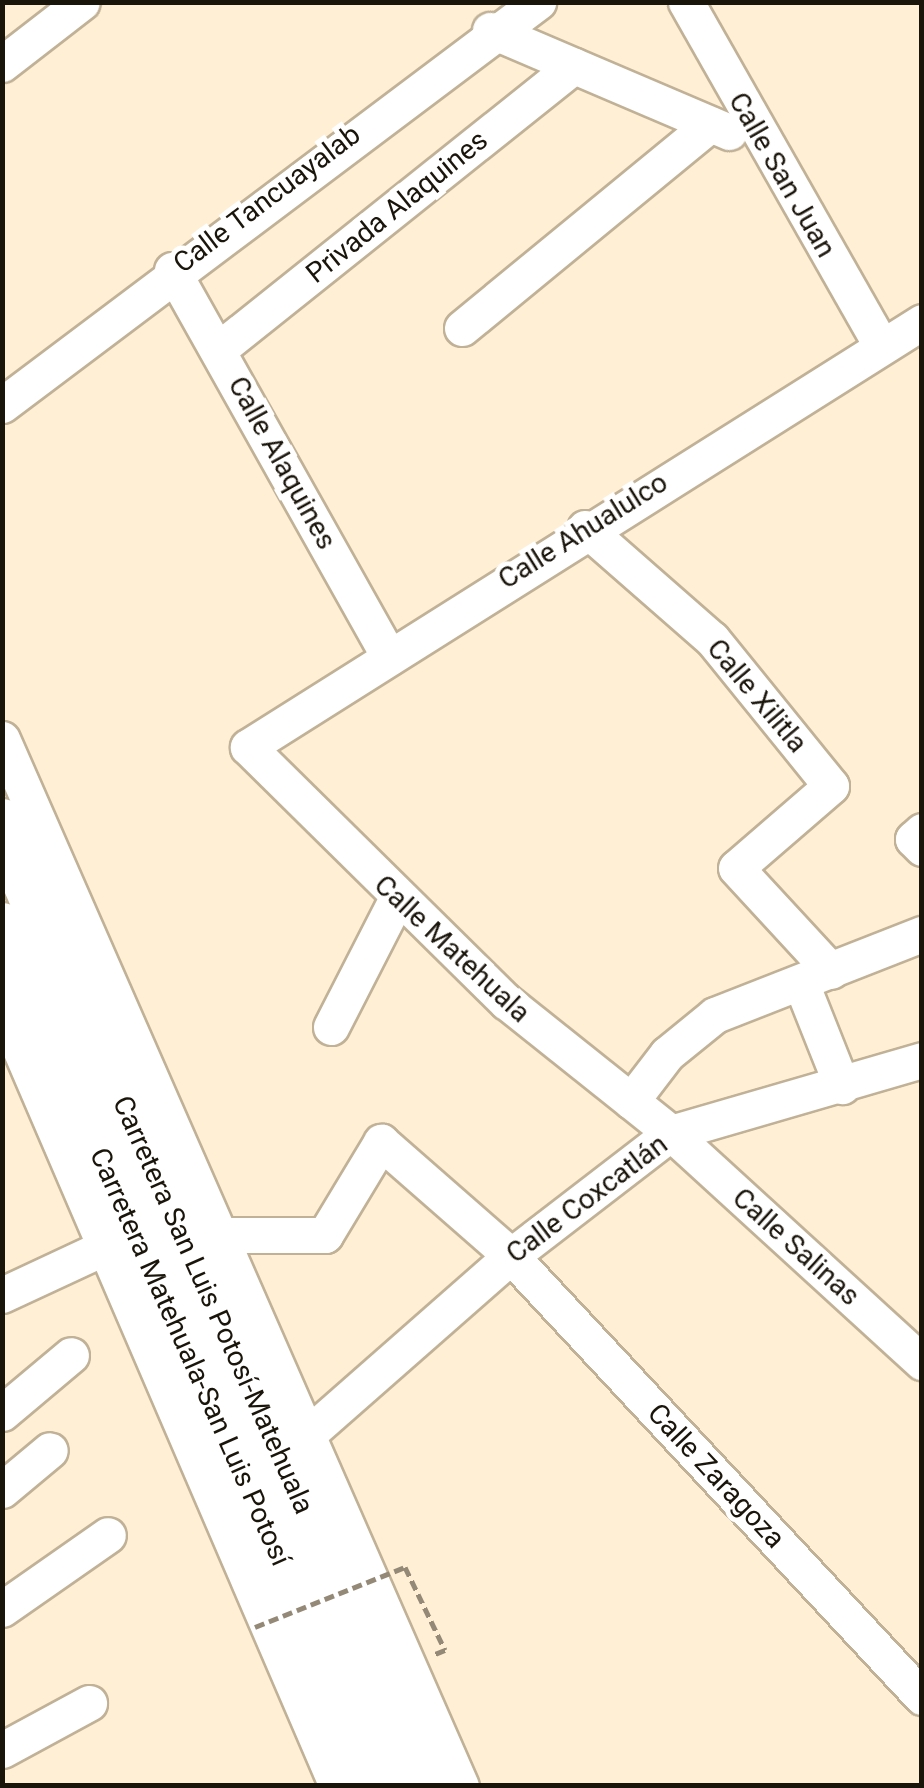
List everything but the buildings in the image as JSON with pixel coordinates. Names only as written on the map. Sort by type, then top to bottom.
[{"type":"highway","name":"Carretera San Luis Potosí-Matehuala","points":[[2,824],[424,1786]]},
{"type":"highway","name":"Carretera Matehuala-San Luis Potosí","points":[[2,928],[378,1786]]},
{"type":"street","points":[[2,64],[82,2]]},
{"type":"street","name":"Calle Tancuayalab","points":[[2,406],[172,270],[490,30],[538,2]]},
{"type":"street","name":"Calle San Juan","points":[[686,2],[764,146],[881,346]]},
{"type":"street","points":[[490,30],[764,146]]},
{"type":"street","name":"Privada Alaquines","points":[[220,348],[574,66]]},
{"type":"street","points":[[462,328],[710,124]]},
{"type":"street","name":"Calle Alaquines","points":[[172,270],[220,348],[389,656]]},
{"type":"street","name":"Calle Ahualulco","points":[[248,747],[585,528],[922,322]]},
{"type":"street","name":"Calle Xilitla","points":[[585,528],[712,638],[830,786],[736,868],[816,977]]},
{"type":"street","points":[[2,739],[461,1786]]},
{"type":"street","name":"Calle Matehuala","points":[[248,747],[396,900],[671,1133]]},
{"type":"street","points":[[922,831],[913,839],[922,848]]},
{"type":"street","points":[[330,1028],[396,900]]},
{"type":"street","points":[[631,1102],[667,1054],[715,1015],[922,934]]},
{"type":"street","points":[[816,977],[842,1086]]},
{"type":"street","points":[[3,1008],[337,1786]]},
{"type":"street","name":"Calle Coxcatlán","points":[[306,1434],[511,1256],[671,1133],[922,1060]]},
{"type":"street","name":"Calle Salinas","points":[[671,1133],[922,1362]]},
{"type":"street","name":"Calle Zaragoza","points":[[218,1235],[326,1235],[381,1142],[511,1256],[922,1697]]},
{"type":"street","points":[[2,1295],[105,1247]]},
{"type":"street","points":[[2,1413],[71,1355]]},
{"type":"street","points":[[2,1490],[50,1450]]},
{"type":"street","points":[[2,1609],[108,1535]]},
{"type":"street","points":[[2,1750],[88,1703]]},
{"type":"path","points":[[255,1627],[405,1567],[445,1650]]}]
